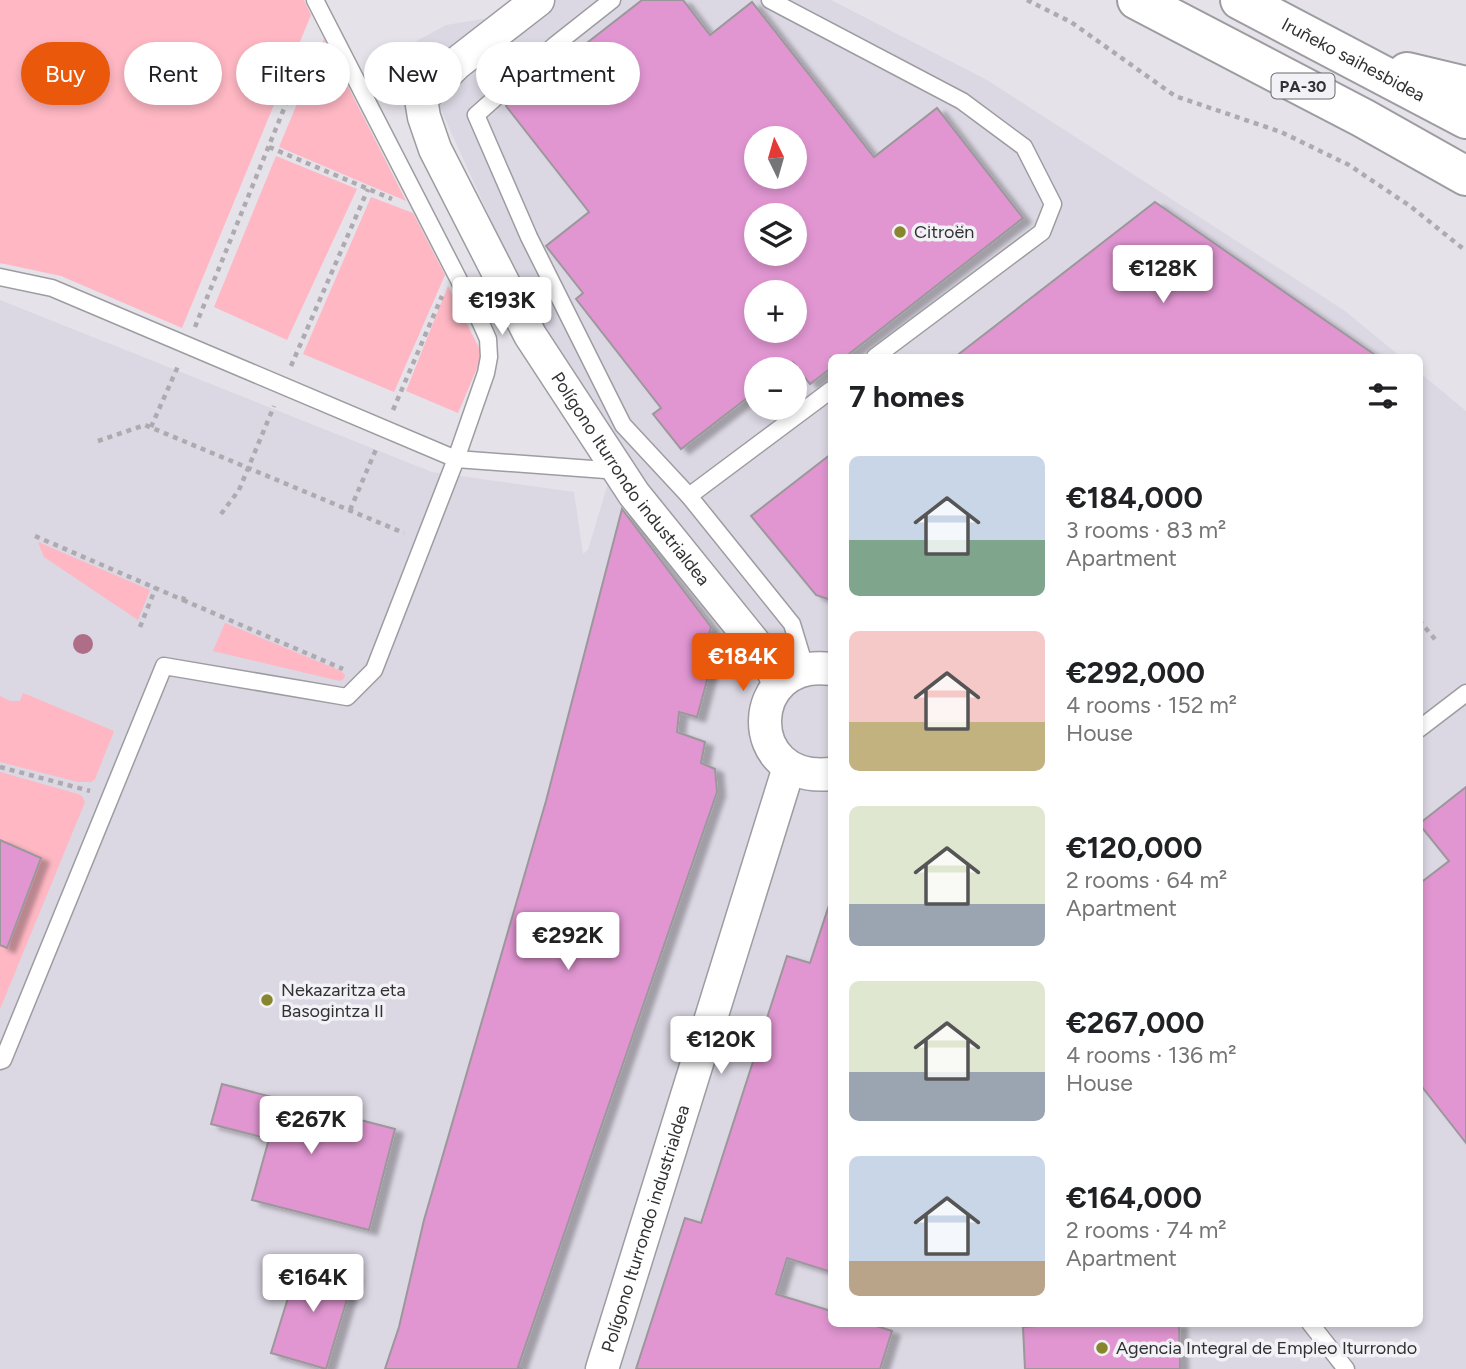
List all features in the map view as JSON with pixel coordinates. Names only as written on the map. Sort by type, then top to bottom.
[{"type":"highway","name":"PA-30","points":[[1137,0],[1363,118],[1466,176]]},
{"type":"highway","name":"Iruñeko saihesbidea","points":[[1240,0],[1466,118]]},
{"type":"highway","points":[[1348,57],[1466,86]]},
{"type":"street","name":"Polígono Iturrondo industrialdea","points":[[538,0],[457,63],[421,99],[435,149],[530,335],[634,494],[768,660],[805,674]]},
{"type":"street","points":[[805,674],[769,699],[764,717],[765,734],[772,750],[798,772],[815,776],[828,774]]},
{"type":"street","name":"Polígono Iturrondo industrialdea","points":[[602,1369],[789,766]]},
{"type":"lane","points":[[612,0],[555,45],[476,115],[529,237],[624,425],[689,496],[792,624],[805,674]]},
{"type":"lane","points":[[770,0],[962,101],[1024,147],[1054,204],[1042,232],[879,354]]},
{"type":"lane","points":[[0,1061],[3,1060],[164,666],[347,696],[374,670],[456,459],[486,373],[488,339],[318,7]]},
{"type":"lane","points":[[0,277],[52,288],[456,459],[620,471]]},
{"type":"lane","points":[[689,496],[828,392]]},
{"type":"lane","points":[[1423,726],[1466,694]]},
{"type":"lane","points":[[1313,1327],[1346,1369]]},
{"type":"path","points":[[1027,0],[1071,22],[1175,96],[1281,132],[1349,165],[1410,206],[1466,251]]},
{"type":"path","points":[[151,427],[269,146],[318,7]]},
{"type":"path","points":[[221,514],[239,489],[368,190],[269,146]]},
{"type":"path","points":[[350,510],[453,269]]},
{"type":"path","points":[[99,441],[145,425],[408,535]]},
{"type":"path","points":[[35,536],[347,671]]},
{"type":"path","points":[[140,627],[156,587]]},
{"type":"path","points":[[183,600],[185,594]]},
{"type":"path","points":[[1423,625],[1438,643]]},
{"type":"path","points":[[0,767],[94,792]]},
{"type":"shaded area","points":[[0,0],[304,0],[311,15],[300,42],[236,42],[236,105],[274,105],[182,328],[61,276],[0,263]]},
{"type":"shaded area","points":[[526,0],[831,0],[987,80],[1345,311],[1397,354],[828,354],[828,1327],[1423,1327],[1423,375],[1466,411],[1466,1369],[0,1369],[0,300],[432,472],[574,492],[583,554],[588,550],[609,480],[439,105],[462,105],[462,42],[415,42],[446,25],[501,16]]},
{"type":"shaded area","points":[[350,90],[406,201],[279,147],[296,105],[350,105]]},
{"type":"shaded area","points":[[276,156],[357,189],[287,340],[214,307]]},
{"type":"shaded area","points":[[371,197],[413,213],[445,275],[394,392],[303,354]]},
{"type":"shaded area","points":[[448,286],[480,350],[480,361],[458,413],[406,391]]},
{"type":"shaded area","points":[[38,542],[150,590],[138,620],[44,557]]},
{"type":"shaded area","points":[[225,623],[341,671],[345,675],[344,679],[340,681],[213,651]]},
{"type":"shaded area","points":[[23,693],[114,731],[95,779],[91,782],[78,782],[0,762],[0,696],[10,701],[20,701]]},
{"type":"shaded area","points":[[0,772],[78,794],[85,802],[0,1009],[0,945],[8,947],[41,858],[0,839]]},
{"type":"building","name":"Citroën","points":[[642,0],[683,0],[710,35],[752,2],[874,157],[937,108],[1023,218],[849,354],[828,354],[828,370],[810,384],[807,380],[807,357],[744,357],[744,400],[681,449],[653,414],[661,408],[576,299],[583,293],[546,246],[589,212],[506,106],[640,105],[640,42],[588,42]]},
{"type":"building","points":[[1155,202],[1374,354],[959,354]]},
{"type":"building","points":[[828,456],[828,599],[816,595],[751,516]]},
{"type":"building","points":[[622,509],[711,627],[706,645],[715,651],[697,717],[679,712],[677,732],[705,742],[701,763],[715,769],[717,792],[518,1367],[523,1369],[385,1369],[399,1327],[424,1220],[546,801]]},
{"type":"building","points":[[1466,787],[1466,1143],[1423,1088],[1423,881],[1449,861],[1423,829],[1423,821]]},
{"type":"building","points":[[0,840],[41,858],[7,948],[0,945]]},
{"type":"building","points":[[828,908],[828,1271],[787,1258],[776,1294],[828,1310],[828,1327],[880,1327],[892,1331],[880,1369],[636,1369],[685,1218],[701,1223],[787,956],[810,963]]},
{"type":"building","points":[[222,1084],[395,1129],[369,1230],[252,1200],[269,1139],[211,1124]]},
{"type":"building","points":[[300,1259],[354,1276],[326,1369],[271,1353]]},
{"type":"building","name":"Agencia Integral de Empleo Iturrondo","points":[[1023,1327],[1179,1327],[1180,1369],[1025,1369]]},
{"type":"place","name":"Citroën","points":[[900,232]]},
{"type":"place","name":"Nekazaritza eta Basogintza II","points":[[267,1000]]},
{"type":"place","name":"Agencia Integral de Empleo Iturrondo","points":[[1102,1348]]}]
